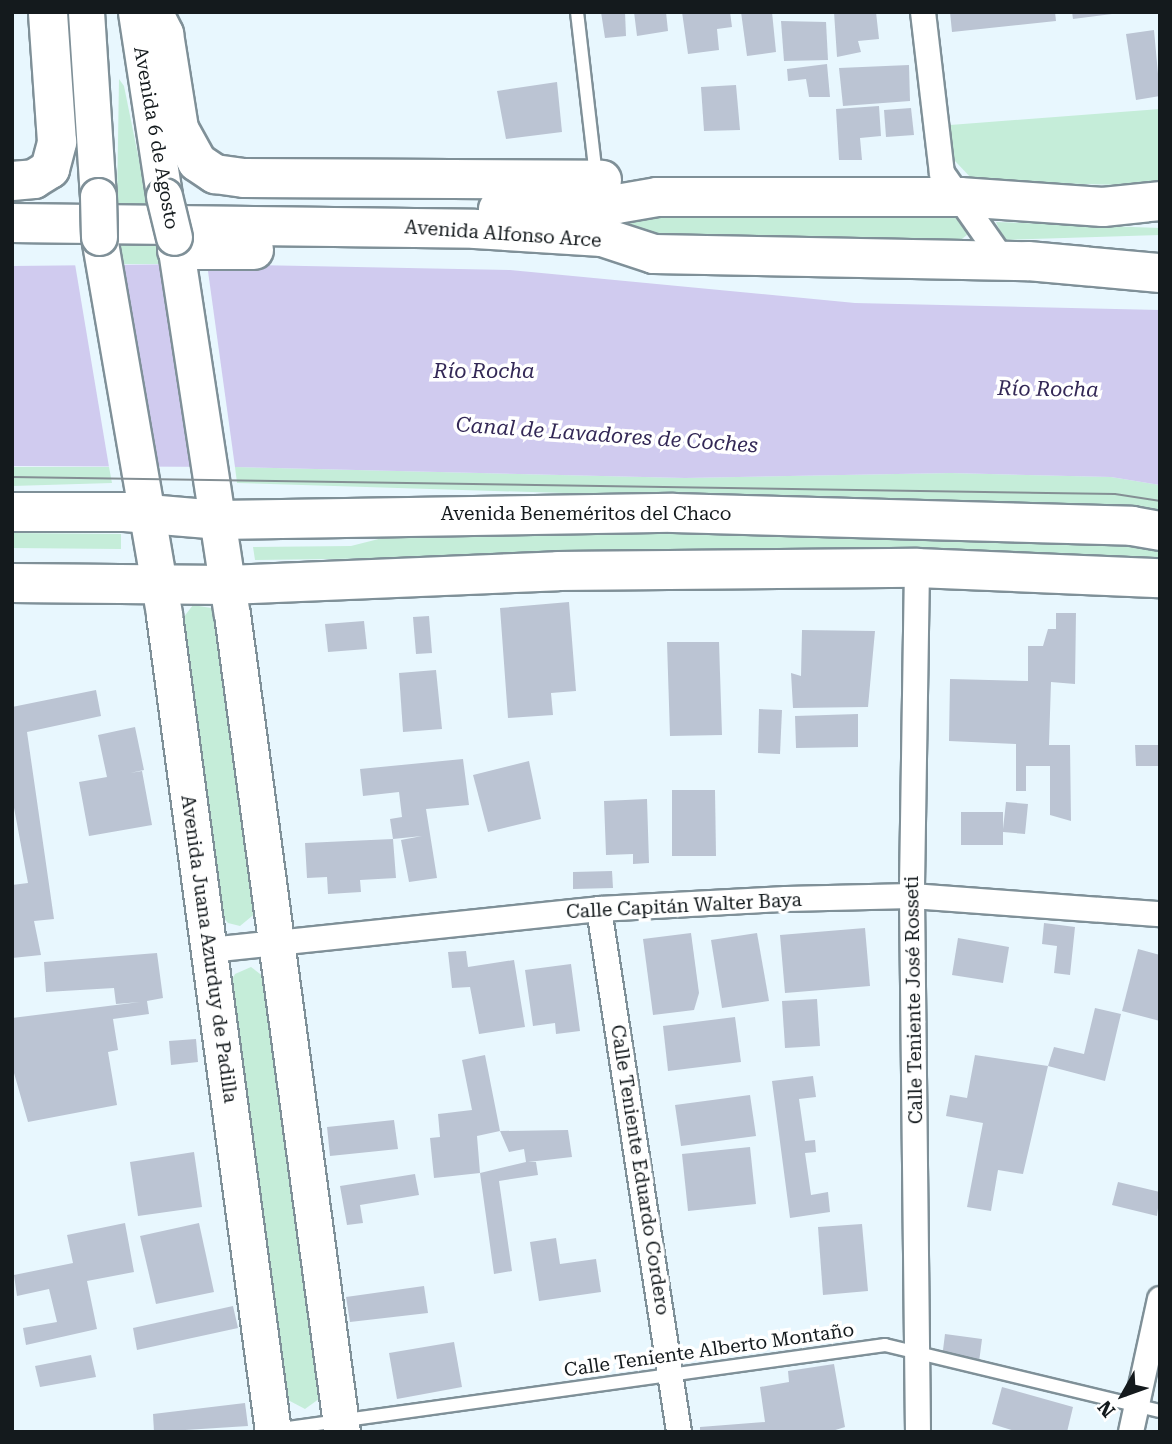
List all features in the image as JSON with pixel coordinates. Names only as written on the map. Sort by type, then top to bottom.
[{"type":"main road","points":[[12,181],[34,179],[50,169],[57,142],[48,12]]},
{"type":"main road","points":[[12,244],[100,250],[86,12]]},
{"type":"main road","name":"Avenida 6 de Agosto","points":[[136,12],[164,196],[177,250],[218,520]]},
{"type":"main road","points":[[153,12],[164,34],[179,130],[197,162],[215,174],[244,178],[617,180],[657,197]]},
{"type":"main road","name":"Avenida Alfonso Arce","points":[[12,208],[474,210],[617,204],[657,197],[960,197],[1103,207],[1160,201]]},
{"type":"main road","name":"Avenida Alfonso Arce","points":[[12,223],[475,229],[602,237],[654,254],[1003,260],[1160,273]]},
{"type":"main road","name":"Avenida Juana Azurduy de Padilla","points":[[100,250],[158,582],[210,950],[268,1431]]},
{"type":"main road","points":[[177,250],[470,251],[604,259],[654,254]]},
{"type":"main road","name":"Avenida Beneméritos del Chaco","points":[[12,512],[145,514],[218,520],[421,514],[673,513],[1132,526],[1160,531]]},
{"type":"main road","points":[[218,520],[278,940],[341,1426]]},
{"type":"main road","points":[[12,583],[158,582],[228,585],[558,571],[917,568],[1160,578]]},
{"type":"street","points":[[923,12],[938,158],[942,173],[1003,260]]},
{"type":"street","name":"Calle Teniente José Rosseti","points":[[917,568],[912,896],[918,1432]]},
{"type":"street","name":"Calle Capitán Walter Baya","points":[[210,950],[278,940],[599,909],[912,896],[1160,914]]},
{"type":"street","name":"Calle Teniente Eduardo Cordero","points":[[599,909],[679,1432]]},
{"type":"street","points":[[1131,1432],[1149,1409],[1160,1299]]},
{"type":"lane","points":[[577,12],[596,180]]},
{"type":"lane","name":"Calle Teniente Alberto Montaño","points":[[268,1431],[341,1426],[885,1346],[919,1357],[1149,1409]]},
{"type":"green space","points":[[119,79],[124,86],[160,264],[116,264]]},
{"type":"green space","points":[[1160,109],[1160,186],[974,181],[954,160],[950,125]]},
{"type":"green space","points":[[659,210],[962,217],[968,234],[962,239],[945,240],[654,235],[574,223]]},
{"type":"green space","points":[[996,222],[1160,228],[1160,235],[1004,240]]},
{"type":"green space","points":[[12,467],[109,467],[112,483],[12,486]]},
{"type":"green space","points":[[235,467],[685,478],[951,473],[1111,477],[1160,485],[1160,511],[1109,504],[1019,507],[237,483]]},
{"type":"green space","points":[[679,527],[1160,543],[1160,559],[607,555],[255,560],[253,547],[351,546],[422,528]]},
{"type":"green space","points":[[12,533],[121,534],[121,549],[12,548]]},
{"type":"green space","points":[[193,605],[211,608],[214,614],[257,912],[240,926],[228,923],[221,915],[183,618]]},
{"type":"green space","points":[[251,967],[264,977],[323,1396],[305,1409],[288,1400],[231,982],[235,974]]},
{"type":"water","name":"Río Rocha","points":[[199,264],[510,270],[855,303],[1160,310],[1160,485],[1111,477],[951,473],[685,478],[236,467],[12,466],[12,266]]},
{"type":"pier","points":[[75,264],[116,264],[153,467],[109,467]]},
{"type":"pier","points":[[160,264],[207,264],[235,467],[191,467]]},
{"type":"building","points":[[601,12],[625,12],[626,36],[605,38]]},
{"type":"building","points":[[634,12],[666,12],[668,31],[637,36]]},
{"type":"building","points":[[682,12],[730,12],[732,27],[717,29],[719,50],[688,54]]},
{"type":"building","points":[[741,12],[772,12],[776,52],[747,56]]},
{"type":"building","points":[[834,12],[876,12],[879,39],[858,41],[861,52],[837,57]]},
{"type":"building","points":[[950,12],[1055,12],[1056,21],[952,32]]},
{"type":"building","points":[[1072,12],[1112,12],[1112,14],[1073,19]]},
{"type":"building","points":[[781,21],[826,22],[828,60],[784,61]]},
{"type":"building","points":[[1154,30],[1160,96],[1136,100],[1126,34]]},
{"type":"building","points":[[827,64],[830,97],[809,97],[806,79],[788,81],[787,69]]},
{"type":"building","points":[[909,65],[910,101],[843,106],[839,68]]},
{"type":"building","points":[[557,82],[562,132],[506,139],[497,91]]},
{"type":"building","points":[[736,85],[740,130],[704,131],[701,87]]},
{"type":"building","points":[[879,106],[881,136],[860,138],[862,160],[839,160],[836,109]]},
{"type":"building","points":[[911,108],[914,135],[886,137],[884,110]]},
{"type":"building","points":[[569,602],[576,691],[551,693],[553,715],[508,718],[500,608]]},
{"type":"building","points":[[1056,613],[1076,613],[1075,684],[1051,682],[1049,745],[1070,745],[1071,821],[1050,815],[1050,766],[1026,766],[1026,791],[1016,791],[1016,744],[949,741],[950,679],[1028,681],[1028,646],[1043,646],[1048,629],[1056,629]]},
{"type":"building","points":[[429,616],[432,653],[416,654],[413,617]]},
{"type":"building","points":[[364,621],[367,649],[328,652],[325,624]]},
{"type":"building","points":[[802,630],[875,631],[868,707],[793,708],[791,673],[801,676]]},
{"type":"building","points":[[667,642],[719,642],[722,735],[670,736]]},
{"type":"building","points":[[436,670],[442,729],[403,732],[399,673]]},
{"type":"building","points":[[96,690],[101,716],[27,732],[54,919],[34,921],[41,955],[12,958],[12,885],[28,883],[12,797],[12,707]]},
{"type":"building","points":[[759,709],[782,710],[780,754],[758,753]]},
{"type":"building","points":[[858,714],[858,747],[796,748],[795,716]]},
{"type":"building","points":[[135,727],[144,770],[130,773],[142,771],[152,825],[89,836],[79,782],[107,777],[98,735]]},
{"type":"building","points":[[1135,745],[1160,745],[1160,766],[1136,766]]},
{"type":"building","points":[[463,759],[469,805],[426,809],[437,878],[409,882],[401,840],[422,836],[393,839],[390,819],[402,817],[399,792],[363,796],[360,769]]},
{"type":"building","points":[[529,761],[541,819],[488,832],[473,775]]},
{"type":"building","points":[[672,790],[715,790],[716,856],[672,856]]},
{"type":"building","points":[[647,799],[649,863],[633,864],[633,854],[606,855],[604,801]]},
{"type":"building","points":[[1006,802],[1028,804],[1025,834],[1003,832],[1003,845],[961,845],[961,812],[1003,812],[1003,829]]},
{"type":"building","points":[[393,839],[396,878],[360,880],[361,892],[328,894],[327,877],[307,878],[305,843]]},
{"type":"building","points":[[612,871],[613,888],[573,889],[573,872]]},
{"type":"building","points":[[1044,923],[1075,927],[1070,975],[1054,973],[1057,946],[1042,944]]},
{"type":"building","points":[[865,928],[870,986],[785,993],[780,935]]},
{"type":"building","points":[[691,933],[699,993],[694,1010],[653,1015],[643,939]]},
{"type":"building","points":[[757,933],[769,1001],[722,1008],[711,940]]},
{"type":"building","points":[[958,938],[1009,947],[1003,983],[952,975]]},
{"type":"building","points":[[1138,949],[1160,955],[1160,1021],[1122,1011]]},
{"type":"building","points":[[466,951],[468,967],[514,960],[525,1027],[479,1034],[470,987],[452,988],[448,952]]},
{"type":"building","points":[[157,953],[163,998],[147,1001],[149,1014],[113,1019],[118,1050],[108,1052],[117,1105],[28,1122],[12,1066],[12,1018],[140,1002],[116,1004],[114,988],[46,992],[44,962]]},
{"type":"building","points":[[571,964],[580,1031],[556,1034],[555,1023],[533,1026],[525,970]]},
{"type":"building","points":[[817,999],[820,1046],[785,1048],[782,1001]]},
{"type":"building","points":[[1095,1008],[1121,1014],[1105,1081],[1048,1066],[1054,1047],[1084,1054]]},
{"type":"building","points":[[735,1017],[741,1062],[668,1071],[663,1026]]},
{"type":"building","points":[[196,1039],[198,1062],[171,1065],[169,1041]]},
{"type":"building","points":[[485,1055],[500,1131],[477,1136],[480,1173],[434,1178],[430,1138],[440,1137],[438,1114],[472,1110],[462,1060]]},
{"type":"building","points":[[975,1055],[1048,1066],[1023,1174],[998,1170],[991,1211],[967,1207],[983,1123],[946,1116],[950,1095],[967,1098]]},
{"type":"building","points":[[813,1076],[816,1097],[799,1099],[805,1141],[815,1140],[816,1152],[805,1153],[811,1195],[828,1192],[830,1212],[790,1218],[772,1081]]},
{"type":"building","points":[[750,1095],[756,1136],[681,1146],[675,1105]]},
{"type":"building","points":[[394,1120],[398,1149],[330,1156],[327,1127]]},
{"type":"building","points":[[568,1130],[572,1157],[528,1162],[536,1162],[538,1175],[499,1181],[512,1271],[494,1274],[480,1173],[526,1162],[524,1149],[509,1152],[500,1131]]},
{"type":"building","points":[[750,1147],[756,1204],[688,1211],[682,1154]]},
{"type":"building","points":[[194,1152],[202,1207],[138,1216],[130,1162]]},
{"type":"building","points":[[415,1174],[419,1195],[360,1205],[363,1223],[347,1225],[340,1186]]},
{"type":"building","points":[[1118,1182],[1160,1192],[1157,1216],[1112,1205]]},
{"type":"building","points":[[125,1223],[134,1272],[87,1281],[97,1329],[26,1345],[23,1328],[57,1322],[49,1289],[17,1296],[14,1275],[73,1263],[67,1235]]},
{"type":"building","points":[[199,1223],[214,1292],[156,1304],[140,1236]]},
{"type":"building","points":[[862,1224],[868,1291],[823,1295],[818,1227]]},
{"type":"building","points":[[556,1238],[560,1264],[596,1259],[601,1292],[539,1301],[530,1242]]},
{"type":"building","points":[[424,1286],[428,1313],[350,1322],[346,1297]]},
{"type":"building","points":[[233,1306],[238,1328],[137,1350],[133,1328]]},
{"type":"building","points":[[945,1334],[982,1339],[979,1362],[942,1358]]},
{"type":"building","points":[[454,1342],[462,1387],[397,1399],[389,1353]]},
{"type":"building","points":[[91,1355],[96,1377],[40,1387],[35,1366]]},
{"type":"building","points":[[834,1364],[845,1427],[829,1432],[700,1432],[700,1427],[765,1422],[760,1387],[789,1382],[788,1371]]},
{"type":"building","points":[[1002,1387],[1073,1407],[1067,1432],[1018,1432],[992,1424]]},
{"type":"building","points":[[245,1403],[248,1426],[154,1432],[153,1414]]},
{"type":"tram line","points":[[12,477],[1115,494],[1160,501]]},
{"type":"water label","name":"Canal de Lavadores de Coches","points":[[607,435]]}]
